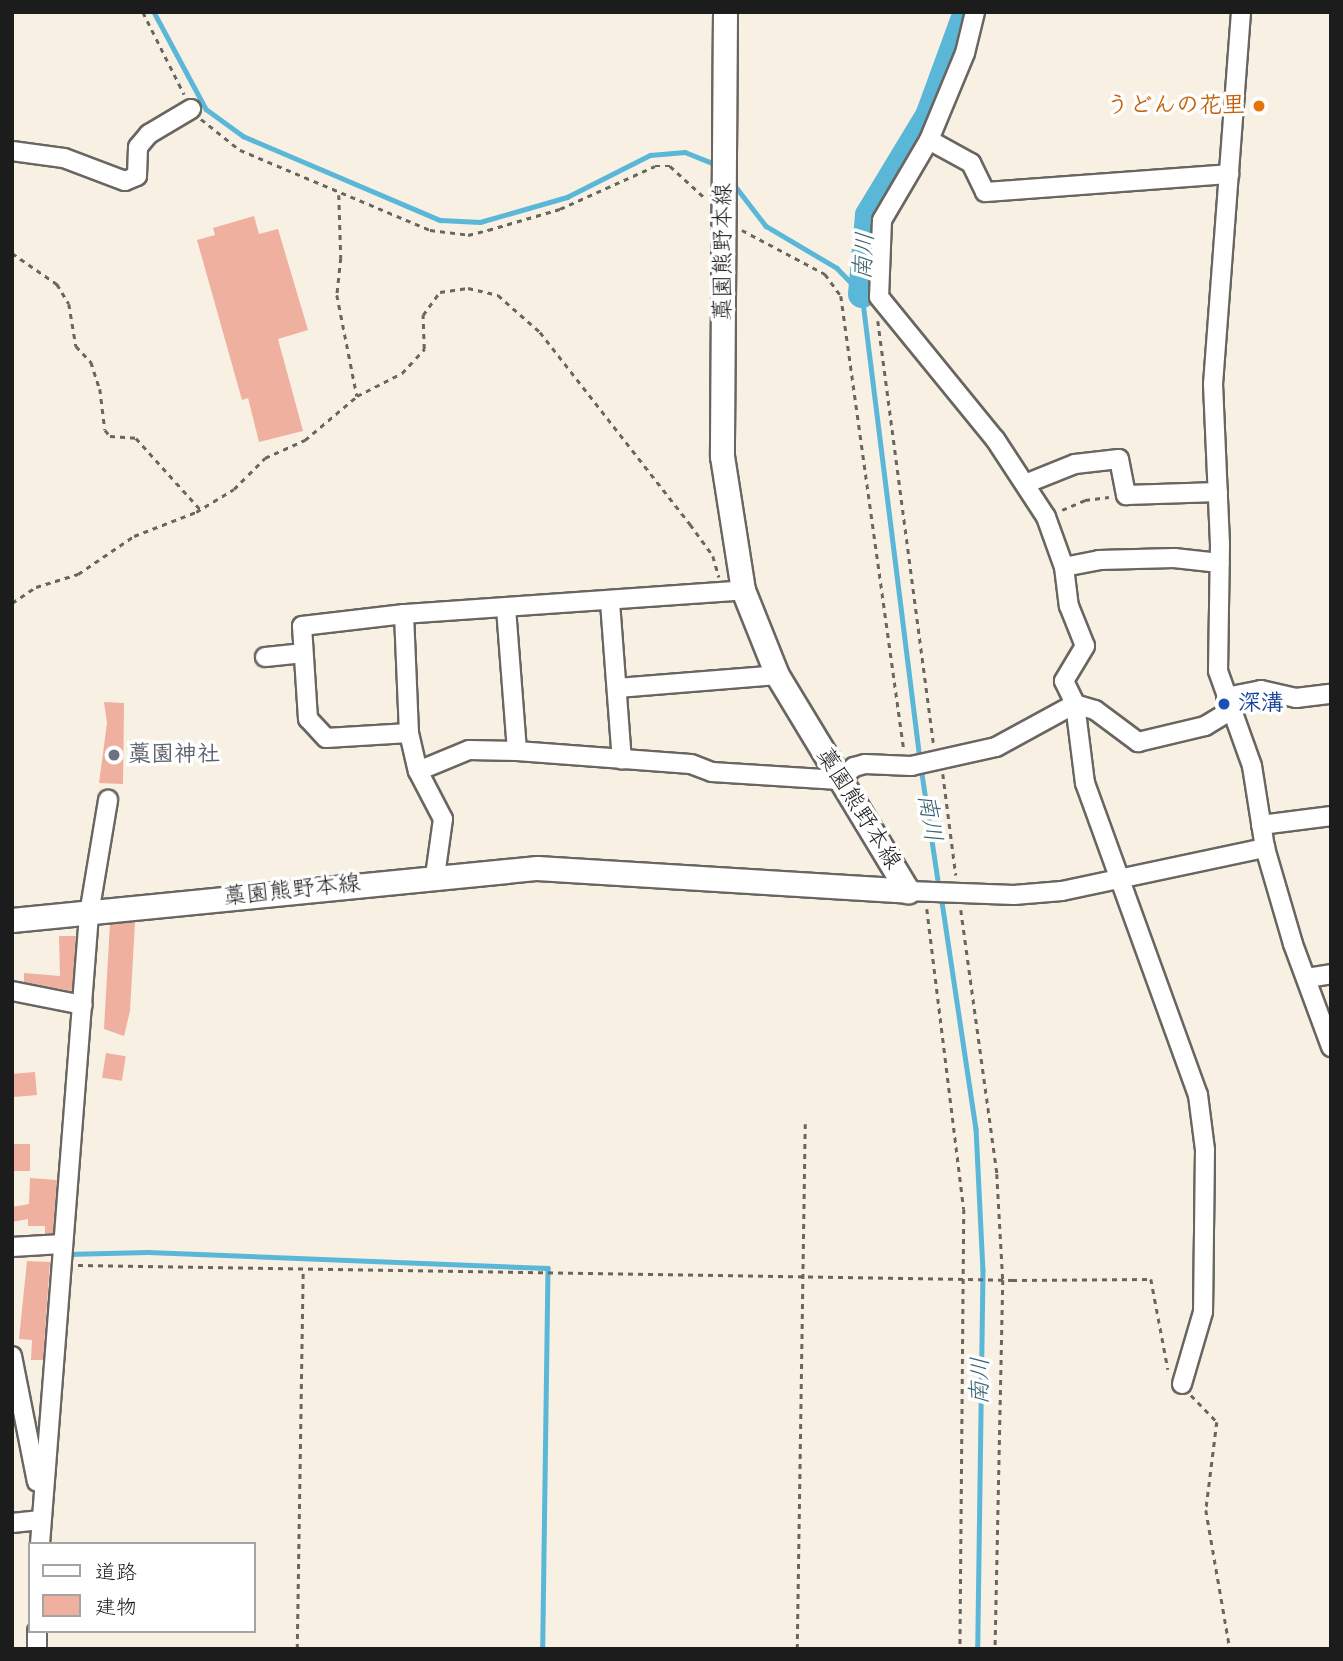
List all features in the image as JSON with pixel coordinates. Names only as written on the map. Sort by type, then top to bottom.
[{"type":"main road","name":"藁園熊野本線","points":[[725,12],[722,456],[733,590],[777,675],[839,780],[887,850],[920,891]]},
{"type":"main road","name":"藁園熊野本線","points":[[12,920],[435,876],[582,868],[920,891]]},
{"type":"street","points":[[975,12],[965,54],[929,140],[882,220],[878,297],[995,439],[1046,517],[1064,567],[1069,606],[1085,646],[1064,681],[1075,704],[1085,783],[1117,880],[1198,1095],[1205,1150],[1203,1312],[1182,1384]]},
{"type":"street","points":[[1241,12],[1213,384],[1220,563],[1218,671],[1252,766],[1265,848],[1331,1047]]},
{"type":"street","points":[[12,150],[64,158],[125,181],[137,176],[138,147],[149,134],[191,109]]},
{"type":"street","points":[[929,140],[971,163],[985,192],[1229,174]]},
{"type":"street","points":[[1025,484],[1075,464],[1119,459],[1126,495],[1218,492]]},
{"type":"street","points":[[1064,567],[1099,560],[1149,558],[1220,563]]},
{"type":"street","points":[[409,733],[327,738],[308,719],[302,626],[404,614],[610,602],[733,590]]},
{"type":"street","points":[[610,602],[622,760]]},
{"type":"street","points":[[506,608],[517,751]]},
{"type":"street","points":[[404,614],[409,733],[418,771],[443,819],[435,876]]},
{"type":"street","points":[[265,657],[302,653]]},
{"type":"street","points":[[617,688],[777,675]]},
{"type":"street","points":[[418,771],[468,750],[517,751],[691,764],[712,772],[839,780],[854,767],[866,764],[909,765],[996,747],[1075,704],[1095,710],[1143,741],[1205,726],[1229,704],[1261,690],[1296,698],[1331,694]]},
{"type":"street","points":[[40,1542],[89,914],[108,800]]},
{"type":"street","points":[[1262,825],[1331,816]]},
{"type":"street","points":[[920,891],[1014,895],[1117,880],[1265,848]]},
{"type":"street","points":[[1307,978],[1331,974]]},
{"type":"street","points":[[12,991],[83,1005]]},
{"type":"street","points":[[12,1247],[62,1244]]},
{"type":"street","points":[[12,1356],[34,1453],[41,1520]]},
{"type":"street","points":[[12,1523],[41,1520]]},
{"type":"path","points":[[143,12],[191,109],[240,150],[339,195],[430,230],[468,234],[560,209],[655,166],[670,166],[746,233],[825,274],[841,296],[909,765]]},
{"type":"path","points":[[339,195],[341,258],[337,295],[357,396]]},
{"type":"path","points":[[12,253],[57,284],[69,304],[76,346],[91,362],[100,389],[105,430],[110,436],[136,438],[201,509]]},
{"type":"path","points":[[12,603],[36,587],[78,574],[134,536],[201,509],[234,488],[265,458],[304,440],[357,396],[402,373],[424,349],[423,315],[440,292],[468,288],[498,295],[540,332],[690,524],[733,590]]},
{"type":"path","points":[[878,297],[877,315],[934,746],[997,1174],[1003,1280],[995,1649]]},
{"type":"path","points":[[1046,517],[1085,500],[1126,495]]},
{"type":"path","points":[[920,891],[951,1081],[964,1209],[966,1279],[960,1649]]},
{"type":"path","points":[[797,1649],[805,1124]]},
{"type":"path","points":[[61,1264],[303,1271],[1003,1280],[1152,1279],[1168,1369],[1217,1422],[1206,1510],[1230,1649]]},
{"type":"path","points":[[297,1649],[303,1271]]},
{"type":"building","points":[[254,216],[259,234],[278,229],[308,330],[278,339],[303,431],[259,442],[248,398],[242,400],[197,240],[215,235],[213,228]]},
{"type":"building","points":[[104,702],[124,703],[123,784],[99,783],[107,723]]},
{"type":"building","points":[[135,922],[130,1011],[124,1036],[104,1029],[110,924]]},
{"type":"building","points":[[59,936],[76,936],[72,991],[24,982],[24,973],[60,976]]},
{"type":"building","points":[[106,1053],[126,1056],[122,1081],[102,1078]]},
{"type":"building","points":[[35,1072],[37,1095],[14,1097],[12,1074]]},
{"type":"building","points":[[12,1144],[30,1144],[30,1171],[12,1171]]},
{"type":"building","points":[[30,1178],[57,1180],[53,1233],[45,1234],[45,1226],[28,1226],[28,1219],[12,1222],[12,1207],[29,1204]]},
{"type":"building","points":[[27,1261],[50,1262],[43,1360],[31,1360],[32,1340],[19,1339]]},
{"type":"waterway","points":[[154,12],[206,109],[243,136],[440,220],[480,222],[567,197],[650,155],[685,152],[715,164]]},
{"type":"waterway","name":"南川","points":[[862,294],[869,215],[929,116],[967,12]]},
{"type":"waterway","name":"南川","points":[[733,183],[766,226],[837,268],[862,294],[920,759]]},
{"type":"waterway","name":"南川","points":[[921,767],[939,887]]},
{"type":"waterway","name":"南川","points":[[941,895],[976,1128],[983,1270],[978,1649]]},
{"type":"waterway","points":[[66,1254],[148,1252],[548,1268],[543,1649]]},
{"type":"waterway","points":[[34,1254],[57,1254]]},
{"type":"place","name":"うどんの花里","points":[[1259,106]]},
{"type":"place","name":"深溝","points":[[1224,704]]},
{"type":"place","name":"藁園神社","points":[[114,755]]}]
